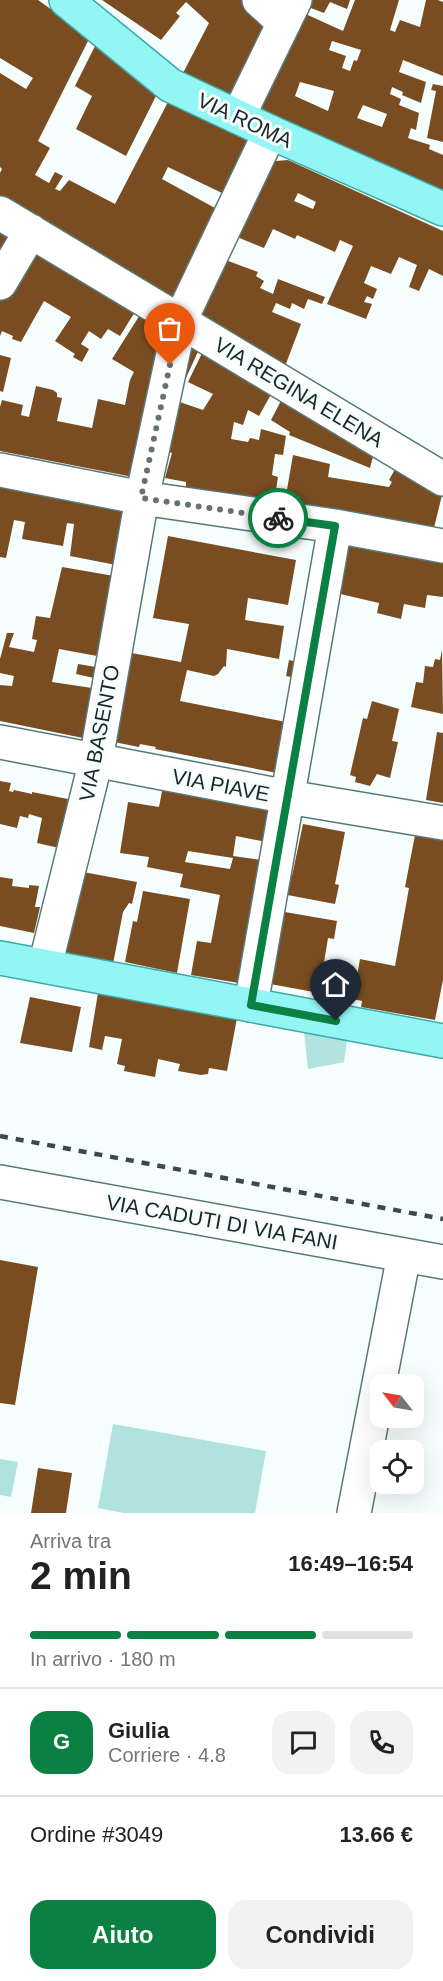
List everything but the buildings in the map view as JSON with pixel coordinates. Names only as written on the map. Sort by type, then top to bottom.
[{"type":"main road","name":"VIA ROMA","points":[[66,0],[170,86],[443,209]]},
{"type":"main road","points":[[0,958],[443,1041]]},
{"type":"street","points":[[238,117],[289,12],[259,0]]},
{"type":"street","name":"VIA BASENTO","points":[[45,966],[96,760],[141,498],[180,321],[270,132]]},
{"type":"street","name":"VIA REGINA ELENA","points":[[0,213],[443,479]]},
{"type":"street","points":[[0,283],[31,231]]},
{"type":"street","points":[[0,470],[141,498],[335,526],[443,546]]},
{"type":"street","points":[[251,1005],[335,526]]},
{"type":"street","name":"VIA PIAVE","points":[[0,742],[288,797],[443,823]]},
{"type":"street","name":"VIA CADUTI DI VIA FANI","points":[[0,1182],[443,1262]]},
{"type":"street","points":[[354,1513],[404,1255]]},
{"type":"shaded area","points":[[304,1032],[347,1040],[344,1062],[308,1069]]},
{"type":"shaded area","points":[[113,1424],[266,1451],[255,1513],[124,1513],[98,1508]]},
{"type":"shaded area","points":[[0,1459],[18,1462],[11,1497],[0,1495]]},
{"type":"railway","points":[[0,1136],[443,1219]]},
{"type":"way so far","points":[[170,365],[141,498],[278,518]]},
{"type":"route","points":[[278,518],[335,526],[251,1005],[336,1021]]}]
